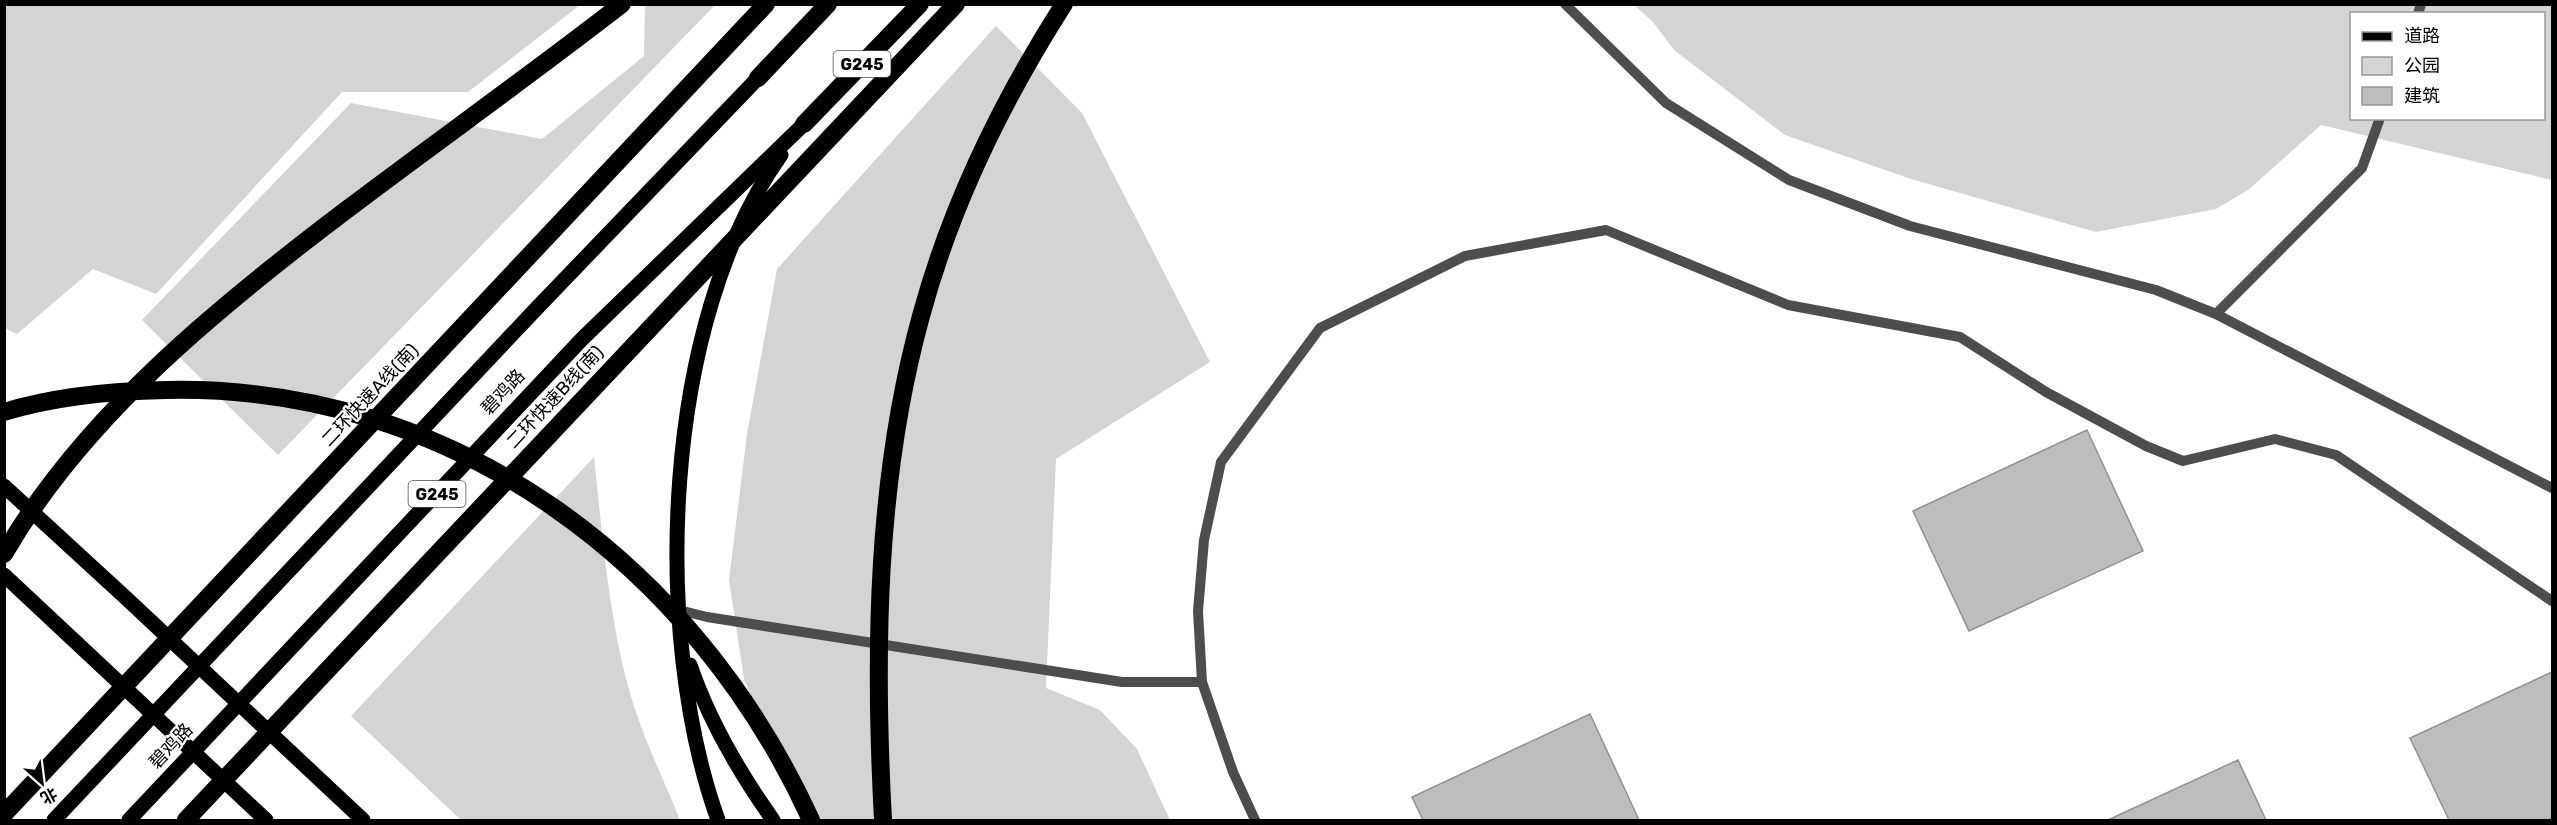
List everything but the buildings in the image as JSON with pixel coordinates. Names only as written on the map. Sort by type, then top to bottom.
[{"type":"highway","points":[[4,554],[52,484],[95,432],[142,382],[193,334],[306,241],[622,4]]},
{"type":"highway","name":"二环快速A线(南)","points":[[4,814],[766,4]]},
{"type":"highway","name":"碧鸡路","points":[[758,78],[828,4]]},
{"type":"highway","name":"碧鸡路","points":[[804,124],[920,4]]},
{"type":"highway","name":"二环快速B线(南)","points":[[186,820],[956,4]]},
{"type":"highway","points":[[883,820],[880,723],[882,568],[891,463],[909,364],[935,269],[970,177],[1014,88],[1064,4]]},
{"type":"highway","points":[[4,412],[72,398],[134,391],[195,389],[255,393],[315,403],[371,418],[427,437],[480,462],[530,491],[576,523],[657,593],[724,671],[779,758],[811,820]]},
{"type":"main road","name":"碧鸡路","points":[[54,820],[535,309],[758,78]]},
{"type":"main road","name":"碧鸡路","points":[[133,817],[582,339],[804,124]]},
{"type":"main road","points":[[718,820],[696,747],[689,713],[680,635],[677,548],[683,457],[694,376],[721,275],[746,214],[779,158],[804,124]]},
{"type":"main road","points":[[4,486],[126,597],[363,820]]},
{"type":"main road","points":[[4,575],[266,820]]},
{"type":"main road","points":[[680,635],[698,687],[719,735],[744,779],[773,820]]},
{"type":"street","points":[[1565,4],[1666,103],[1789,180],[1910,226],[2156,290],[2216,314],[2553,488]]},
{"type":"street","points":[[2216,314],[2362,168],[2379,120]]},
{"type":"street","points":[[1255,820],[1233,772],[1202,682],[1198,611],[1204,540],[1221,462],[1320,328],[1465,256],[1606,230],[1788,305],[1960,337],[2046,392],[2146,446],[2183,460],[2275,439],[2336,455],[2553,601]]},
{"type":"street","points":[[679,610],[707,617],[1122,682],[1202,682]]},
{"type":"green space","points":[[4,5],[580,5],[468,92],[342,92],[156,294],[93,269],[17,334],[4,328]]},
{"type":"green space","points":[[645,5],[715,5],[278,455],[142,320],[351,103],[542,139],[644,56]]},
{"type":"green space","points":[[1634,5],[2552,5],[2552,180],[2321,125],[2248,190],[2216,209],[2096,232],[1911,179],[1785,135],[1674,50],[1653,22]]},
{"type":"green space","points":[[996,26],[1082,113],[1210,362],[1056,459],[1046,688],[1100,710],[1137,749],[1170,820],[815,820],[789,783],[744,679],[729,580],[747,434],[777,269]]},
{"type":"green space","points":[[594,457],[604,554],[620,653],[637,715],[680,820],[461,820],[351,716]]}]
